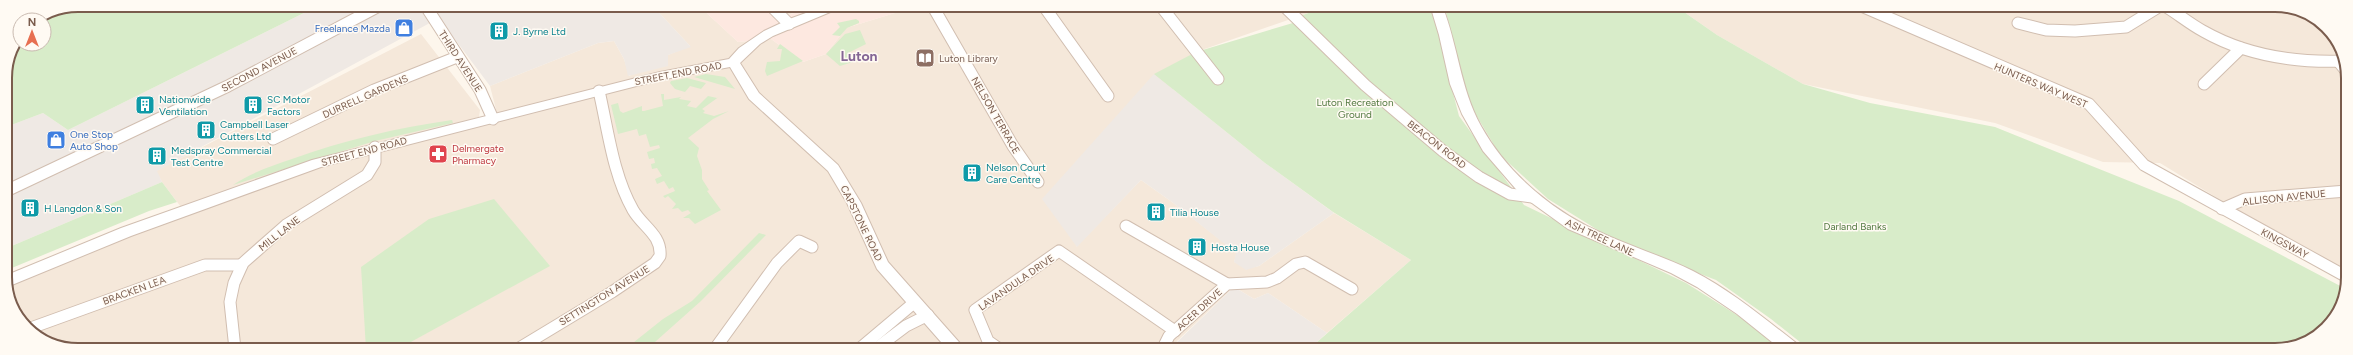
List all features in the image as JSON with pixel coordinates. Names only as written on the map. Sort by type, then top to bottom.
[{"type":"street","name":"SECOND AVENUE","points":[[12,188],[228,86],[368,12]]},
{"type":"street","name":"THIRD AVENUE","points":[[429,12],[480,90],[493,119]]},
{"type":"street","points":[[777,12],[789,24]]},
{"type":"street","points":[[733,62],[744,50],[757,40],[789,24],[822,12]]},
{"type":"street","name":"NELSON TERRACE","points":[[936,12],[1013,146],[1038,182]]},
{"type":"street","points":[[1048,12],[1108,96]]},
{"type":"street","points":[[1165,12],[1218,79]]},
{"type":"street","name":"BEACON ROAD","points":[[1290,12],[1328,51],[1424,135],[1459,163],[1504,191],[1518,197],[1532,197]]},
{"type":"street","name":"ASH TREE LANE","points":[[1438,12],[1444,30],[1456,84],[1469,116],[1490,151],[1532,197],[1555,215],[1584,231],[1674,269],[1708,287],[1784,343]]},
{"type":"street","name":"HUNTERS WAY WEST","points":[[1873,12],[2089,104],[2144,166],[2222,209]]},
{"type":"street","points":[[2018,23],[2046,30],[2126,27],[2150,12]]},
{"type":"street","points":[[2174,12],[2204,31],[2241,48],[2290,59],[2338,61]]},
{"type":"street","points":[[2204,84],[2241,48]]},
{"type":"street","name":"DURRELL GARDENS","points":[[273,140],[374,90],[458,57]]},
{"type":"street","name":"STREET END ROAD","points":[[12,279],[72,253],[318,163],[375,147],[493,119],[665,74],[733,62]]},
{"type":"street","name":"CAPSTONE ROAD","points":[[733,62],[754,96],[833,168],[851,197],[882,265],[952,343]]},
{"type":"street","name":"SETTINGTON AVENUE","points":[[528,343],[612,292],[656,261],[661,254],[659,243],[636,216],[626,198],[599,91]]},
{"type":"street","name":"MILL LANE","points":[[234,343],[230,322],[231,294],[242,265],[268,239],[367,175],[375,162],[375,147]]},
{"type":"street","name":"ALLISON AVENUE","points":[[2222,209],[2245,199],[2341,191]]},
{"type":"street","name":"KINGSWAY","points":[[2222,209],[2341,274]]},
{"type":"street","points":[[1126,226],[1227,284]]},
{"type":"street","points":[[719,343],[777,263],[799,241],[812,247]]},
{"type":"street","name":"LAVANDULA DRIVE","points":[[991,343],[988,341],[975,310],[1059,252],[1174,331]]},
{"type":"street","name":"ACER DRIVE","points":[[1166,343],[1174,331],[1227,284],[1239,281],[1253,283],[1270,281],[1297,263],[1305,262],[1352,289]]},
{"type":"street","name":"BRACKEN LEA","points":[[35,327],[205,264],[242,265]]},
{"type":"street","points":[[866,343],[915,302]]},
{"type":"street","points":[[883,343],[906,326],[928,315]]},
{"type":"shaded area","points":[[306,12],[658,12],[691,47],[668,55],[668,66],[628,76],[624,59],[614,41],[598,43],[490,86],[439,18],[157,171],[162,182],[12,246],[12,125],[43,113],[68,130]]},
{"type":"shaded area","points":[[658,12],[706,12],[738,42],[771,39],[803,62],[826,54],[846,28],[898,12],[1311,12],[1196,52],[1076,247],[1141,180],[1172,202],[1237,253],[1234,262],[1249,268],[1259,266],[1334,213],[1411,260],[1327,333],[1268,293],[1254,299],[1234,287],[1176,343],[78,343],[61,341],[41,332],[21,310],[13,290],[12,279],[184,211],[162,182],[156,171],[421,34],[480,110],[479,117],[465,121],[499,121],[490,86],[598,43],[614,41],[624,59],[629,76],[668,55],[690,46]]},
{"type":"shaded area","points":[[706,12],[780,12],[784,16],[797,12],[898,12],[846,28],[826,54],[803,62],[771,39],[738,42]]},
{"type":"shaded area","points":[[780,12],[796,12],[784,16]]},
{"type":"shaded area","points":[[1684,12],[2275,12],[2292,14],[2312,23],[2322,31],[2334,49],[2340,65],[2341,267],[2255,221],[2160,163],[2103,162],[1995,123],[1803,84],[1717,35]]},
{"type":"shaded area","points":[[1154,74],[1265,163],[1334,213],[1259,266],[1246,270],[1234,262],[1236,253],[1172,202],[1141,180],[1077,247],[1042,199]]},
{"type":"shaded area","points":[[1234,287],[1254,299],[1268,293],[1327,333],[1316,343],[1177,342]]},
{"type":"green space","points":[[306,12],[68,130],[43,113],[12,125],[12,78],[13,65],[17,53],[52,52],[52,18],[65,13]]},
{"type":"green space","name":"Luton Recreation Ground","points":[[1311,12],[1437,12],[1444,58],[1459,116],[1524,205],[1686,283],[1756,327],[1776,343],[1316,343],[1411,260],[1333,212],[1265,163],[1154,74],[1196,52],[1303,20],[1300,16]]},
{"type":"green space","name":"Darland Banks","points":[[1446,12],[1684,12],[1717,35],[1803,84],[1870,103],[1995,127],[2179,201],[2340,286],[2339,294],[2327,317],[2318,327],[2308,334],[2288,342],[1801,343],[1771,319],[1716,280],[1617,242],[1548,199],[1500,155],[1470,105]]},
{"type":"green space","points":[[856,19],[859,23],[847,28],[840,36],[832,35],[840,27],[837,23]]},
{"type":"green space","points":[[860,30],[866,44],[848,53],[856,61],[840,66],[826,54],[845,34]]},
{"type":"green space","points":[[780,44],[803,61],[767,76],[765,71],[767,62],[780,61],[782,49],[777,49]]},
{"type":"green space","points":[[706,74],[725,77],[735,89],[694,77]]},
{"type":"green space","points":[[687,78],[706,83],[701,89],[690,86],[685,92],[675,89],[670,83],[671,81]]},
{"type":"green space","points":[[661,94],[664,94],[664,100],[681,97],[679,99],[691,101],[687,106],[696,108],[708,96],[717,98],[720,96],[702,109],[705,111],[703,113],[714,116],[729,111],[713,119],[688,138],[699,148],[697,156],[702,170],[702,179],[709,190],[707,191],[721,210],[695,224],[689,218],[683,218],[691,213],[688,210],[682,212],[678,208],[672,209],[676,204],[668,196],[665,198],[663,196],[675,191],[673,187],[669,189],[664,181],[657,184],[655,179],[662,176],[657,168],[652,169],[651,164],[655,163],[654,158],[649,159],[647,152],[660,148],[659,145],[650,147],[646,134],[639,136],[637,129],[618,134],[611,105],[618,103],[620,111],[623,113],[642,106],[642,111],[644,111],[663,106]]},
{"type":"green space","points":[[452,120],[453,123],[375,141],[233,185],[254,173],[269,167],[351,140]]},
{"type":"green space","points":[[162,182],[177,202],[149,211],[12,268],[12,246]]},
{"type":"green space","points":[[494,199],[550,266],[409,343],[366,343],[361,267],[429,219]]},
{"type":"green space","points":[[759,233],[766,235],[701,301],[654,343],[633,343],[663,319],[692,301]]},
{"type":"place","name":"Freelance Mazda","points":[[404,28]]},
{"type":"place","name":"J. Byrne Ltd","points":[[499,31]]},
{"type":"place","name":"Luton Library","points":[[925,58]]},
{"type":"place","name":"Nationwide Ventilation","points":[[145,105]]},
{"type":"place","name":"SC Motor Factors","points":[[253,105]]},
{"type":"place","name":"Campbell Laser Cutters Ltd","points":[[206,130]]},
{"type":"place","name":"One Stop Auto Shop","points":[[56,140]]},
{"type":"place","name":"Delmergate Pharmacy","points":[[438,154]]},
{"type":"place","name":"Medspray Commercial Test Centre","points":[[157,156]]},
{"type":"place","name":"Nelson Court Care Centre","points":[[972,173]]},
{"type":"place","name":"H Langdon & Son","points":[[30,208]]},
{"type":"place","name":"Tilia House","points":[[1156,212]]},
{"type":"place","name":"Hosta House","points":[[1197,247]]},
{"type":"district","name":"Luton","points":[[859,56]]}]
